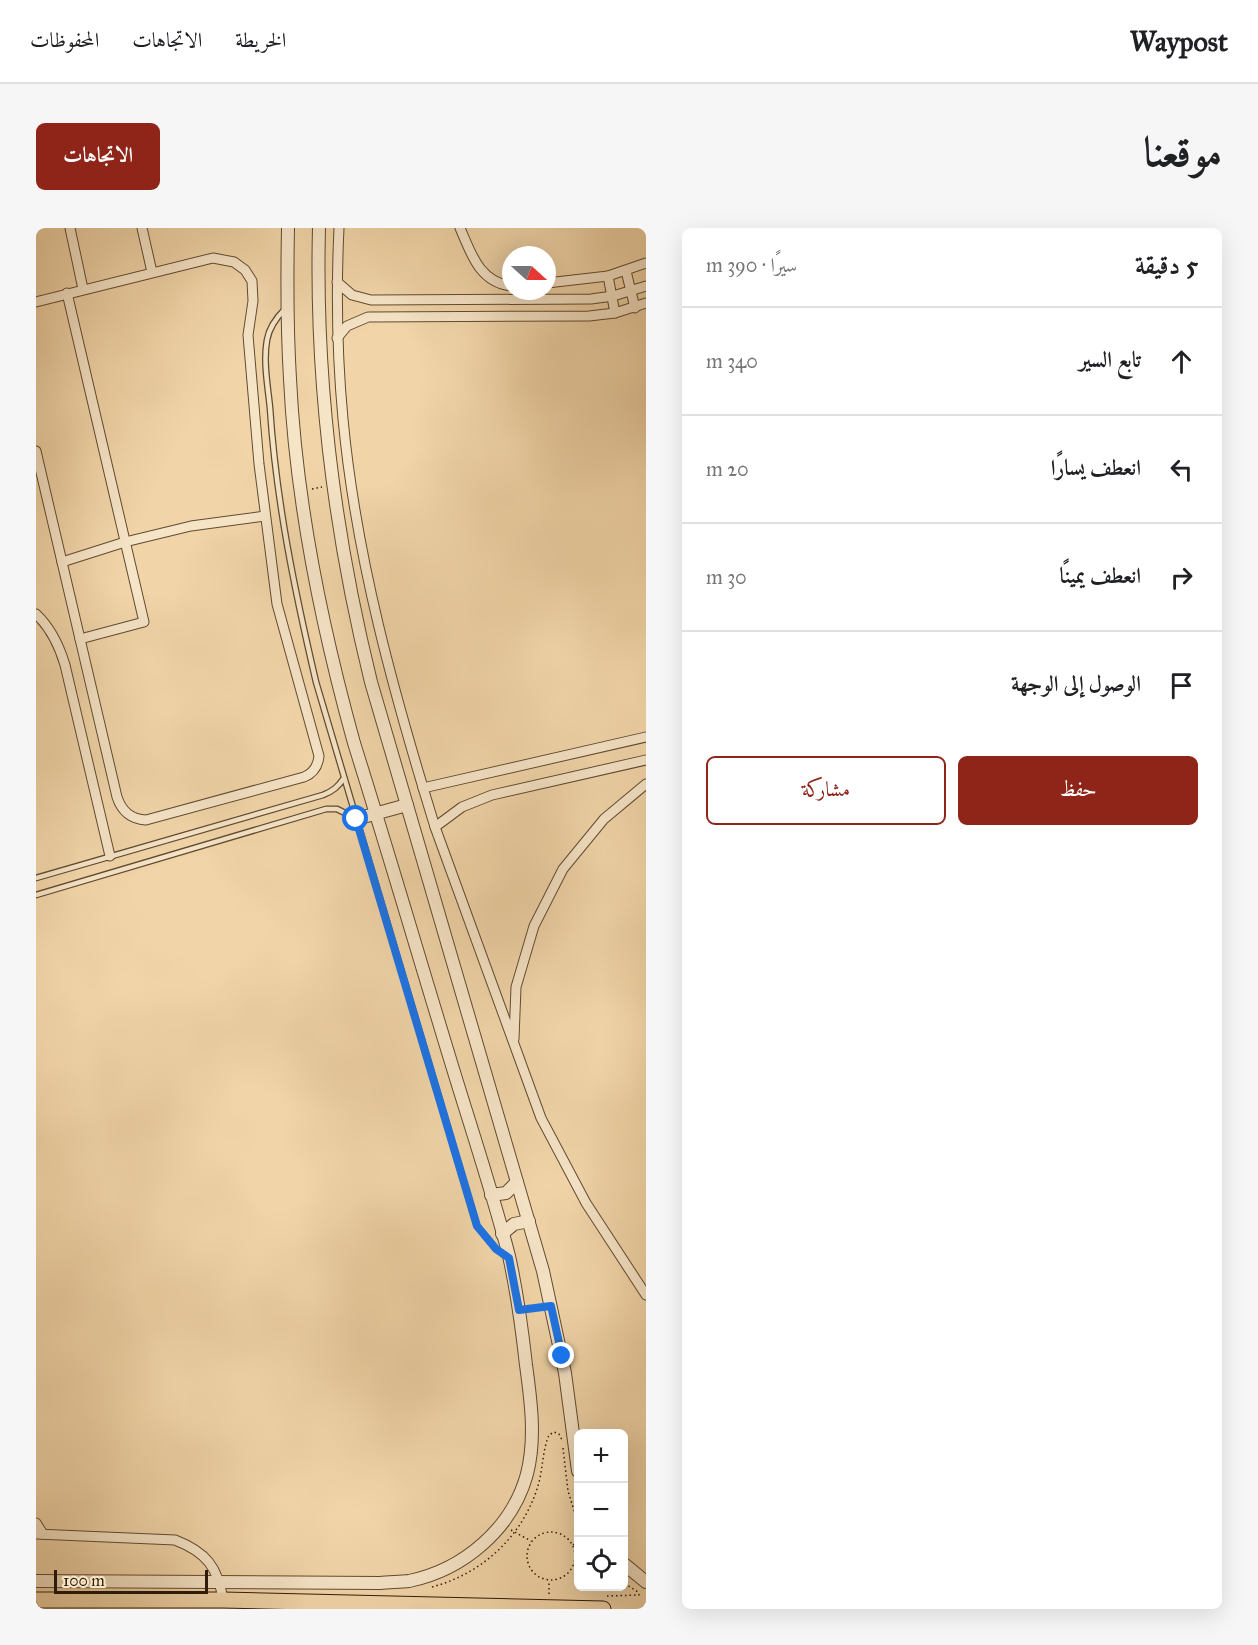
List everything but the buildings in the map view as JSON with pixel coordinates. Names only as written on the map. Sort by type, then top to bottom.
[{"type":"main road","points":[[36,1599],[223,1600],[549,1608],[603,1603]]},
{"type":"street","points":[[70,228],[83,289]]},
{"type":"street","points":[[142,228],[152,272]]},
{"type":"street","points":[[36,1581],[380,1583],[408,1581],[435,1574],[460,1562],[482,1545],[501,1525],[516,1501],[526,1475],[532,1448],[528,1379],[509,1258],[354,743],[334,672],[316,590],[301,491],[290,381],[287,308],[288,228]]},
{"type":"street","points":[[319,228],[321,372],[332,485],[356,621],[371,682],[530,1221],[555,1322],[574,1437]]},
{"type":"street","points":[[339,228],[337,338],[343,420],[361,544],[373,606],[423,788],[435,827],[541,1118],[586,1203],[646,1295]]},
{"type":"street","points":[[460,228],[475,262],[483,273],[502,284]]},
{"type":"street","points":[[36,302],[206,259],[221,258],[240,265],[252,281],[253,301],[248,335],[259,464],[277,604],[319,756],[316,768],[309,775],[146,820],[129,815],[121,807],[36,451]]},
{"type":"street","points":[[556,282],[608,276],[646,263]]},
{"type":"street","points":[[626,271],[635,308]]},
{"type":"street","points":[[608,276],[615,313]]},
{"type":"street","points":[[337,282],[352,295],[371,300],[591,299],[613,296],[646,286]]},
{"type":"street","points":[[67,293],[144,622],[80,639]]},
{"type":"street","points":[[337,338],[347,326],[368,317],[589,315],[615,313],[646,303]]},
{"type":"street","points":[[62,562],[125,542],[190,526],[266,516]]},
{"type":"street","points":[[36,614],[44,621],[57,642],[65,665],[110,856]]},
{"type":"street","points":[[423,788],[646,737]]},
{"type":"street","points":[[435,827],[462,807],[492,795],[646,760]]},
{"type":"street","points":[[514,1045],[516,987],[534,926],[563,869],[604,819],[646,784]]},
{"type":"street","points":[[356,819],[407,805]]},
{"type":"street","points":[[491,1195],[506,1192],[517,1182]]},
{"type":"street","points":[[502,1234],[514,1224],[530,1221]]},
{"type":"street","points":[[36,1523],[40,1534],[175,1540],[190,1546],[203,1555],[213,1568],[220,1582],[223,1600]]},
{"type":"street","points":[[628,1567],[646,1582]]},
{"type":"lane","points":[[287,308],[271,327],[266,351],[272,434],[282,518],[297,601],[316,682],[477,1226],[496,1249],[509,1258]]},
{"type":"lane","points":[[36,878],[332,792],[344,778]]},
{"type":"lane","points":[[36,895],[326,809],[337,809],[356,819]]},
{"type":"path","points":[[301,491],[332,485]]},
{"type":"path","points":[[428,1588],[453,1582],[470,1573],[487,1561],[514,1532],[537,1490],[547,1440],[554,1432],[562,1439],[568,1491],[574,1508]]},
{"type":"path","points":[[501,1525],[531,1541]]},
{"type":"path","points":[[553,1531],[565,1536],[572,1545],[575,1557],[571,1569],[561,1577],[549,1580],[537,1576],[529,1566],[527,1553],[531,1541],[541,1533],[553,1531]]},
{"type":"path","points":[[549,1580],[549,1608]]},
{"type":"path","points":[[603,1603],[639,1595],[628,1586]]},
{"type":"route","points":[[356,819],[477,1226],[486,1239],[509,1258],[519,1310],[551,1306],[562,1356]]}]
